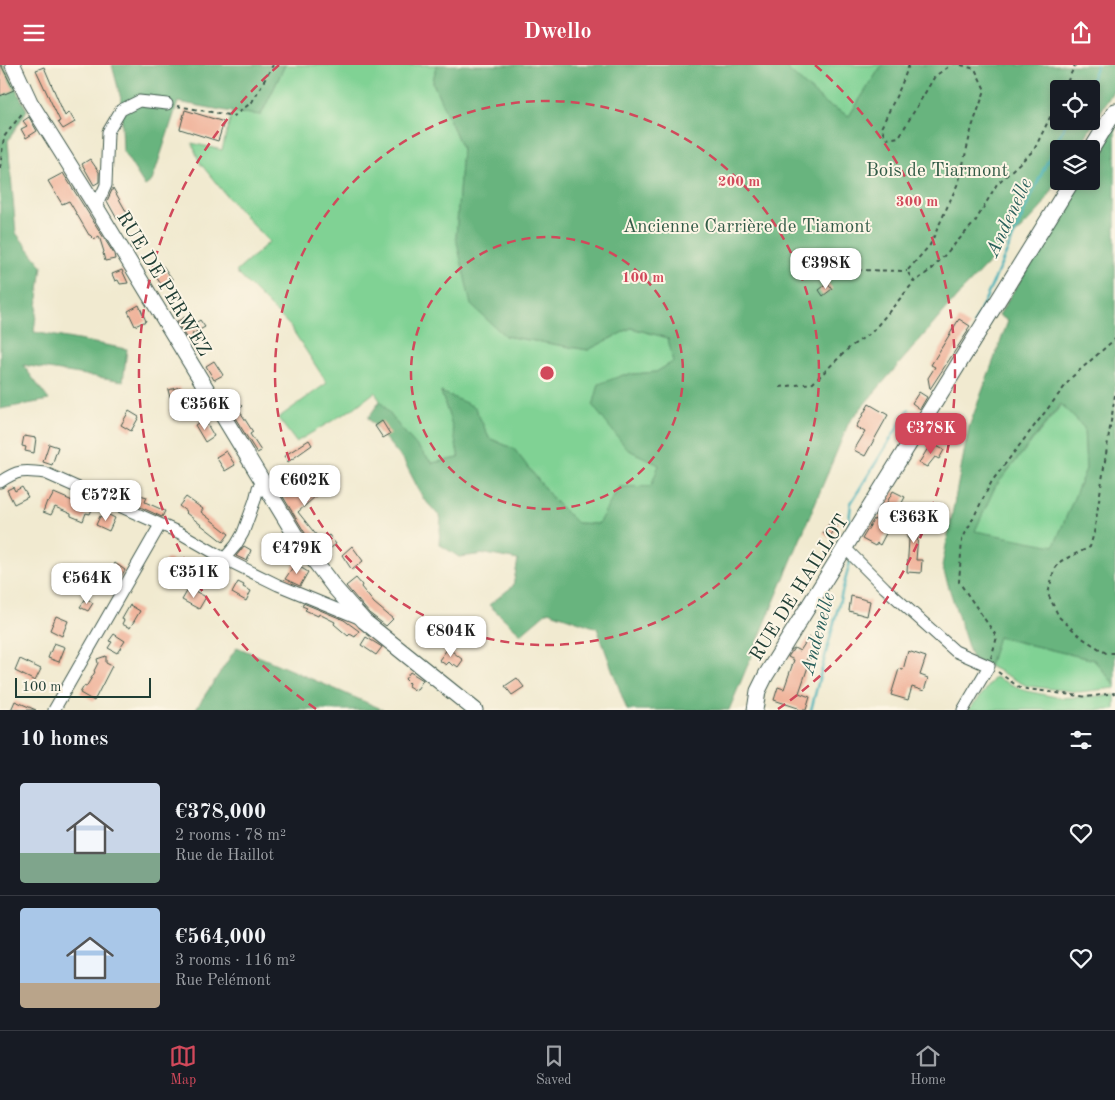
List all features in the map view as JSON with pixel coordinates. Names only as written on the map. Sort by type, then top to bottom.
[{"type":"street","name":"RUE DE PERWEZ","points":[[13,65],[30,102],[297,538],[334,587],[364,621],[475,710]]},
{"type":"street","points":[[96,207],[106,185],[108,132],[121,110],[139,101],[168,104]]},
{"type":"street","points":[[1097,140],[1115,111]]},
{"type":"street","name":"RUE DE HAILLOT","points":[[755,710],[758,691],[766,675],[1066,190]]},
{"type":"street","points":[[0,482],[10,475],[26,470],[45,473],[180,533],[224,559],[278,585],[364,621]]},
{"type":"street","points":[[224,559],[243,533],[258,488],[263,482]]},
{"type":"street","points":[[54,710],[160,525]]},
{"type":"street","points":[[844,547],[885,588],[955,651],[989,666],[963,710]]},
{"type":"path","points":[[168,104],[234,116],[252,102],[273,65]]},
{"type":"path","points":[[909,65],[901,87],[881,128],[887,139],[899,137],[935,76],[951,65]]},
{"type":"path","points":[[907,271],[930,245],[959,181],[972,127],[985,90],[975,69],[961,65]]},
{"type":"path","points":[[1068,80],[1075,65]]},
{"type":"path","points":[[0,168],[4,137],[30,102]]},
{"type":"path","points":[[780,387],[813,383],[850,347],[872,332],[914,282],[932,269],[975,222],[997,184],[1034,150],[1050,117]]},
{"type":"path","points":[[811,260],[859,269],[907,271]]},
{"type":"path","points":[[907,271],[914,282]]},
{"type":"path","points":[[1115,339],[1072,377],[992,481],[962,540],[960,582],[997,637],[989,666],[1020,688],[1087,697],[1115,693]]},
{"type":"path","points":[[1115,395],[1094,533],[1090,547],[1061,561],[1054,570],[1048,594],[1059,617],[1082,638],[1106,653],[1115,653]]},
{"type":"green space","points":[[0,65],[4,65],[27,110],[8,141],[16,233],[42,266],[34,332],[127,349],[123,381],[23,365],[49,400],[0,409]]},
{"type":"green space","points":[[112,65],[285,65],[261,115],[232,112],[178,102],[152,181],[145,186],[123,151],[121,99]]},
{"type":"green space","points":[[285,65],[436,65],[433,83],[462,148],[456,238],[505,336],[588,350],[631,328],[668,338],[673,362],[656,372],[623,375],[627,449],[660,465],[651,486],[619,488],[598,524],[577,523],[553,499],[514,449],[489,438],[475,408],[441,392],[452,425],[459,458],[432,463],[394,420],[375,392],[354,408],[296,442],[278,418],[327,383],[290,326],[236,272],[269,242],[230,200],[200,163],[192,143],[222,150],[232,112],[261,115]]},
{"type":"green space","name":"Bois de Tiarmont","points":[[436,65],[787,65],[788,70],[825,103],[849,116],[882,65],[1115,65],[1115,88],[1100,113],[1100,80],[1050,80],[1050,130],[1090,130],[1083,140],[1050,140],[1050,190],[1052,190],[1041,208],[961,292],[849,422],[729,710],[627,710],[597,628],[548,611],[521,634],[489,605],[513,586],[518,560],[486,554],[459,557],[439,544],[441,518],[423,498],[404,461],[368,418],[380,401],[399,426],[432,463],[459,458],[452,425],[441,392],[475,407],[489,438],[514,449],[553,499],[577,523],[598,524],[619,487],[651,486],[659,465],[627,449],[593,406],[599,384],[623,375],[656,372],[673,362],[668,338],[631,328],[588,350],[505,336],[471,305],[456,238],[462,148],[433,83]]},
{"type":"green space","points":[[787,65],[882,65],[849,116],[825,103],[787,70]]},
{"type":"green space","points":[[1115,124],[1115,685],[1094,660],[998,637],[989,666],[972,659],[942,566],[969,427],[1008,321],[999,315],[1075,190],[1100,190],[1100,148]],"holes":[[[1061,404],[1084,428],[1086,469],[1054,546],[975,531],[995,487]]]},
{"type":"green space","points":[[1062,404],[1084,428],[1086,469],[1054,547],[974,531],[995,487]]},
{"type":"green space","points":[[997,637],[1094,660],[1115,685],[1115,688],[1079,692],[1027,686],[989,666]]},
{"type":"green space","points":[[237,647],[384,710],[195,710]]},
{"type":"green space","points":[[995,677],[1026,691],[1061,698],[1115,695],[1115,710],[968,710]]},
{"type":"building","points":[[0,65],[14,90],[0,96]]},
{"type":"building","points":[[44,67],[65,116],[69,112],[75,122],[63,129],[58,122],[60,121],[36,70]]},
{"type":"building","points":[[185,110],[224,122],[218,141],[180,129]]},
{"type":"building","points":[[29,117],[37,131],[26,138],[21,129],[27,126],[23,121]]},
{"type":"building","points":[[90,159],[99,172],[99,182],[94,185],[82,164]]},
{"type":"building","points":[[63,173],[114,254],[115,259],[105,261],[99,236],[94,239],[89,235],[69,201],[62,204],[48,181]]},
{"type":"building","points":[[113,188],[127,213],[117,219],[107,201]]},
{"type":"building","points":[[163,266],[173,280],[162,286],[153,272]]},
{"type":"building","points":[[122,270],[128,283],[120,284],[118,280],[115,281],[112,274]]},
{"type":"building","points":[[828,283],[832,289],[823,296],[819,290]]},
{"type":"building","points":[[139,305],[146,321],[135,326],[128,311]]},
{"type":"building","points":[[185,317],[191,326],[200,320],[205,327],[192,334],[198,344],[192,347],[177,323]]},
{"type":"building","points":[[959,319],[970,326],[968,331],[930,389],[928,378],[935,367],[931,365]]},
{"type":"building","points":[[214,361],[223,375],[214,380],[206,366]]},
{"type":"building","points":[[180,387],[186,415],[173,418],[170,409],[173,408],[168,390]]},
{"type":"building","points":[[919,392],[927,397],[920,409],[912,403]]},
{"type":"building","points":[[238,401],[243,406],[239,410],[253,432],[250,434],[261,451],[257,453],[227,405]]},
{"type":"building","points":[[869,404],[888,415],[865,456],[854,450],[865,432],[856,427]]},
{"type":"building","points":[[129,411],[139,417],[131,431],[121,425]]},
{"type":"building","points":[[204,419],[214,436],[205,442],[195,425]]},
{"type":"building","points":[[382,421],[390,434],[383,438],[375,426]]},
{"type":"building","points":[[24,436],[36,438],[34,453],[25,451],[26,447],[22,446]]},
{"type":"building","points":[[309,440],[312,445],[288,462],[284,456]]},
{"type":"building","points":[[931,443],[944,450],[939,459],[935,457],[927,467],[919,463]]},
{"type":"building","points":[[49,444],[58,447],[52,465],[43,462]]},
{"type":"building","points":[[226,451],[235,465],[225,471],[216,457]]},
{"type":"building","points":[[314,475],[325,488],[298,512],[321,541],[329,535],[336,544],[322,555],[315,546],[317,544],[305,533],[277,487],[296,478],[300,486]]},
{"type":"building","points":[[13,487],[15,491],[22,487],[28,497],[14,504],[7,490]]},
{"type":"building","points":[[893,491],[905,497],[880,545],[877,543],[875,546],[862,539],[874,519],[877,521]]},
{"type":"building","points":[[54,493],[84,506],[85,504],[93,507],[90,514],[86,513],[83,521],[55,507],[51,515],[43,512],[47,501],[49,502]]},
{"type":"building","points":[[140,495],[147,497],[145,502],[165,511],[162,517],[136,505]]},
{"type":"building","points":[[186,497],[203,509],[201,512],[229,534],[223,542],[179,506]]},
{"type":"building","points":[[107,514],[115,518],[109,531],[96,525],[100,516],[105,518]]},
{"type":"building","points":[[920,517],[920,520],[924,520],[924,528],[920,528],[920,535],[918,535],[916,560],[922,560],[921,573],[907,572],[908,519]]},
{"type":"building","points":[[833,518],[839,523],[829,538],[823,533]]},
{"type":"building","points":[[244,546],[251,550],[247,561],[236,556]]},
{"type":"building","points":[[352,546],[363,561],[352,570],[342,555]]},
{"type":"building","points":[[167,558],[177,564],[169,577],[160,571]]},
{"type":"building","points":[[115,563],[125,570],[117,583],[107,576]]},
{"type":"building","points":[[295,564],[308,572],[300,586],[285,579]]},
{"type":"building","points":[[356,578],[374,603],[393,619],[386,626],[369,613],[346,586]]},
{"type":"building","points":[[238,582],[251,591],[246,601],[232,593]]},
{"type":"building","points":[[189,588],[206,597],[199,609],[182,600]]},
{"type":"building","points":[[851,596],[870,601],[867,616],[849,611]]},
{"type":"building","points":[[86,598],[93,603],[88,611],[80,607]]},
{"type":"building","points":[[303,603],[344,620],[359,631],[355,637],[350,634],[348,636],[334,624],[335,622],[305,610],[307,608],[302,606]]},
{"type":"building","points":[[130,605],[140,611],[130,628],[122,624],[124,620],[122,619]]},
{"type":"building","points":[[56,616],[68,621],[62,636],[50,630]]},
{"type":"building","points":[[114,634],[125,641],[117,653],[108,648],[112,642],[109,641]]},
{"type":"building","points":[[366,637],[382,647],[376,655],[361,645]]},
{"type":"building","points":[[809,637],[818,642],[806,660],[810,661],[799,693],[810,697],[806,710],[798,710],[798,708],[774,700],[778,687],[784,689],[794,660],[788,657],[794,648],[800,651]]},
{"type":"building","points":[[54,643],[65,647],[59,662],[48,658]]},
{"type":"building","points":[[448,648],[463,660],[458,667],[454,664],[453,666],[449,662],[446,665],[439,660]]},
{"type":"building","points":[[908,651],[926,657],[920,675],[928,678],[924,691],[912,687],[908,700],[891,695],[899,669],[903,670]]},
{"type":"building","points":[[106,656],[106,663],[112,666],[94,701],[80,693],[95,672],[98,663],[97,659]]},
{"type":"building","points":[[20,659],[41,669],[35,681],[15,671]]},
{"type":"building","points":[[410,672],[423,680],[416,691],[408,686],[409,683],[405,679]]},
{"type":"building","points":[[517,678],[524,687],[512,695],[505,686]]},
{"type":"building","points":[[15,701],[36,710],[11,710]]},
{"type":"waterway","name":"Andenelle","points":[[1091,80],[1097,65]]},
{"type":"waterway","name":"Andenelle","points":[[974,324],[1063,130]]},
{"type":"waterway","name":"Andenelle","points":[[848,531],[851,503],[909,409]]},
{"type":"waterway","name":"Andenelle","points":[[811,710],[850,562]]},
{"type":"park label","name":"Ancienne Carrière de Tiamont","points":[[747,225]]}]
